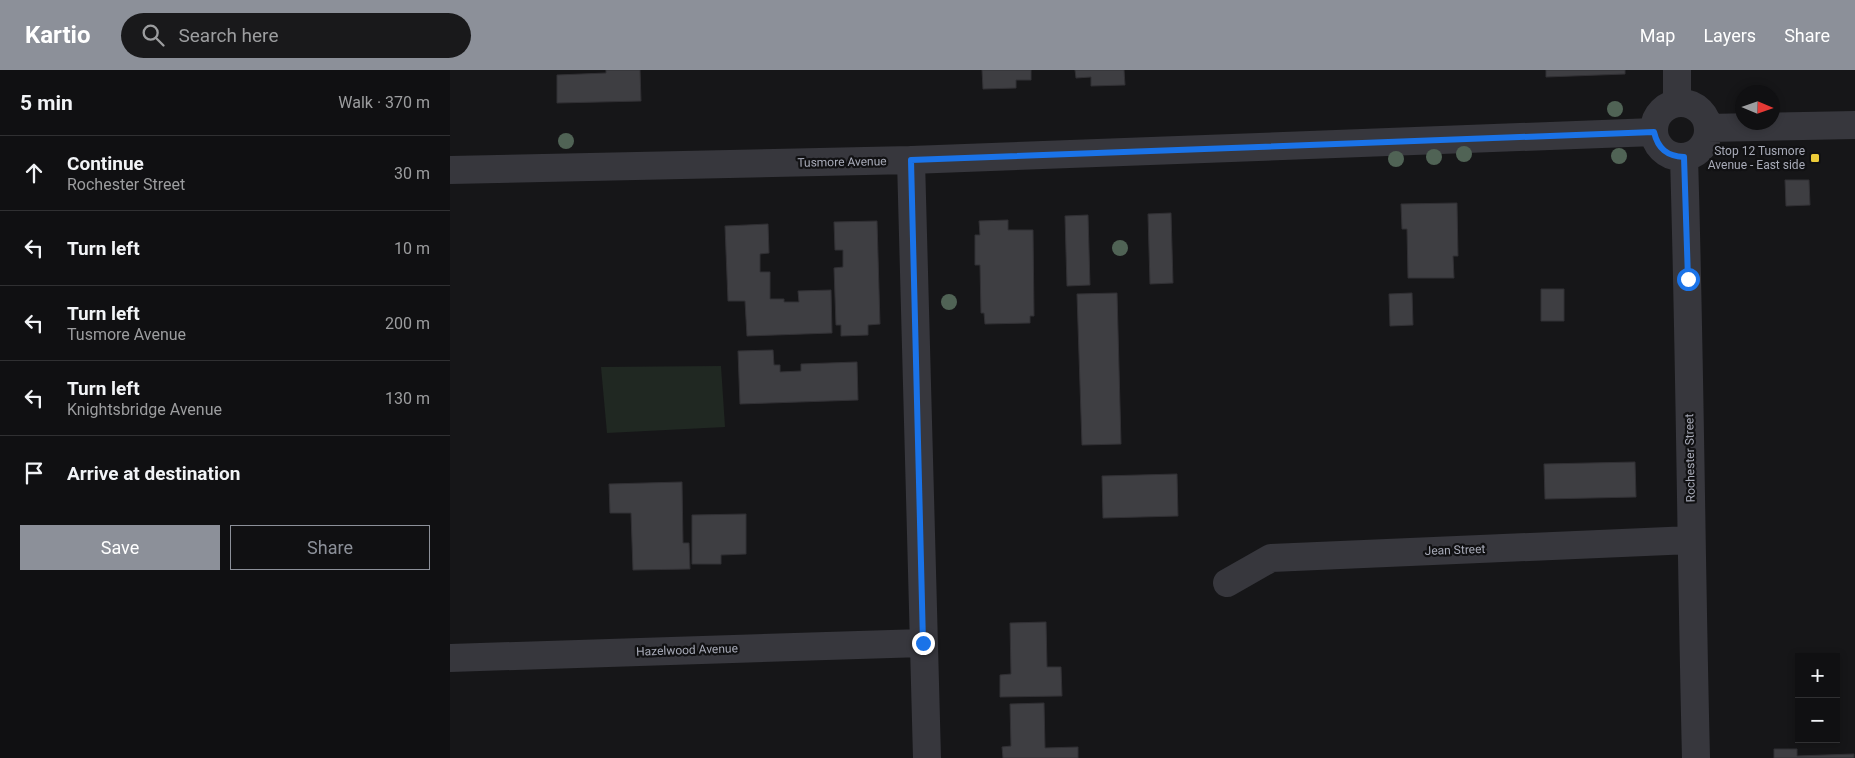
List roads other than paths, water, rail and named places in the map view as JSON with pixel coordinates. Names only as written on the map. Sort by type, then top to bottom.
[{"type":"street","points":[[1677,70],[1677,104]]},
{"type":"street","points":[[1677,104],[1686,104],[1694,107],[1706,119],[1708,128],[1704,144],[1692,155],[1684,157],[1673,156],[1663,151],[1657,143],[1654,132],[1655,122],[1660,113],[1668,106],[1677,104]]},
{"type":"street","points":[[1708,128],[1855,126]]},
{"type":"street","name":"Tusmore Avenue","points":[[450,170],[911,160],[1654,132]]},
{"type":"street","name":"Rochester Street","points":[[1684,157],[1688,279],[1696,758]]},
{"type":"street","points":[[911,160],[927,758]]},
{"type":"street","name":"Jean Street","points":[[1227,584],[1271,558],[1691,540]]},
{"type":"street","name":"Hazelwood Avenue","points":[[450,658],[923,643]]},
{"type":"place","name":"Stop 12 Tusmore Avenue - East side","points":[[1815,158]]}]
